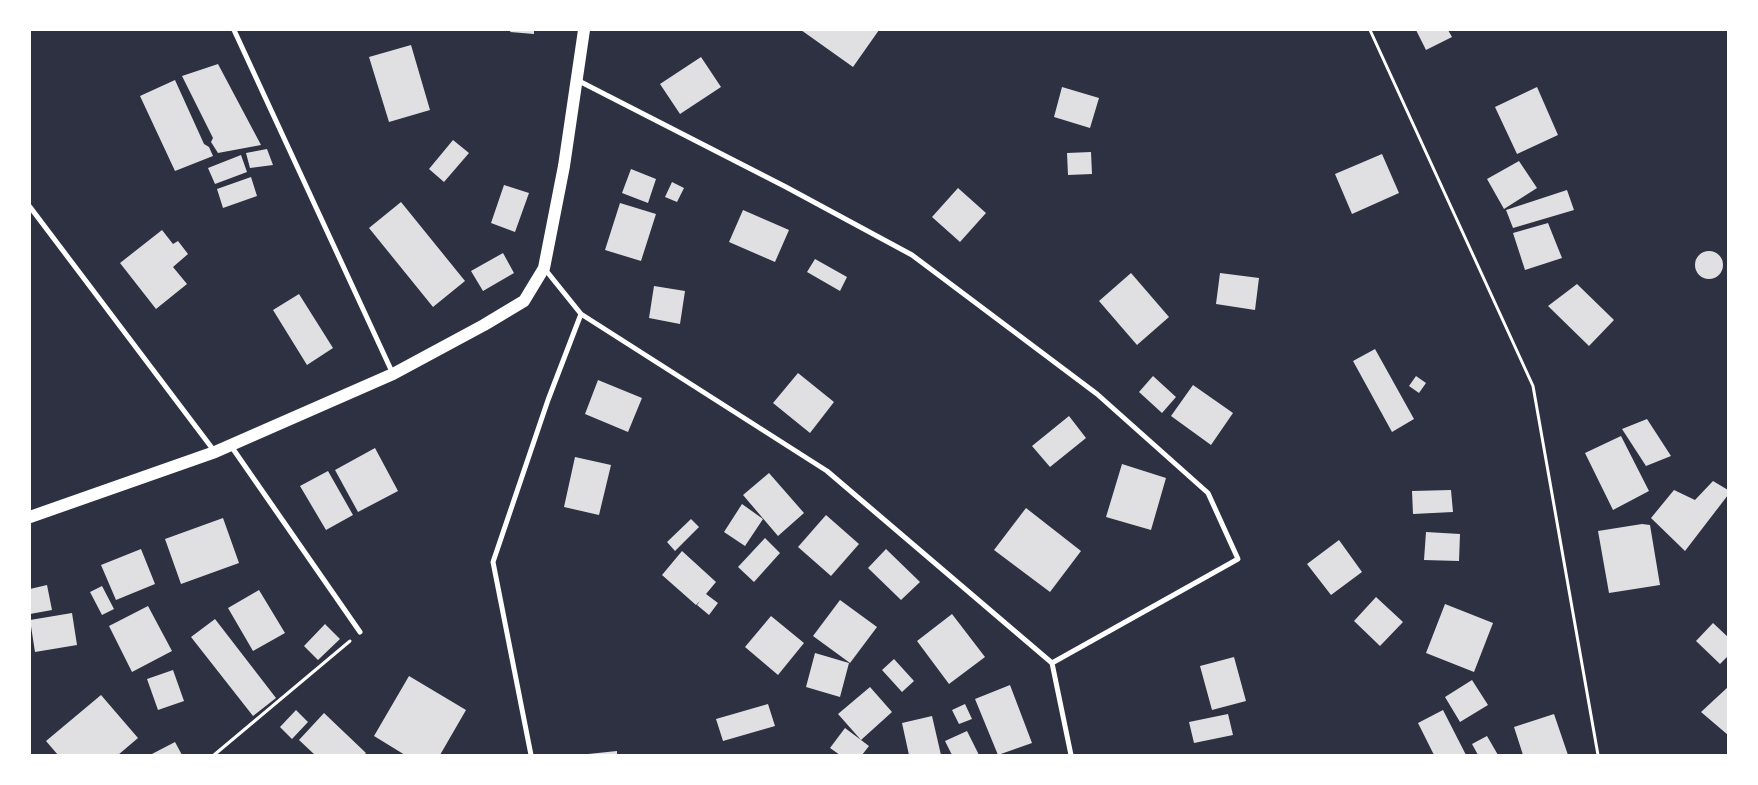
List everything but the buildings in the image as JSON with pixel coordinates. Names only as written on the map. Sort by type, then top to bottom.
[{"type":"main road","points":[[30,517],[215,452],[392,374],[484,325],[524,301],[544,268],[564,166],[584,30]]},
{"type":"street","points":[[234,30],[392,374]]},
{"type":"street","points":[[576,80],[786,187],[912,255],[1097,394],[1208,493],[1238,559],[1052,663]]},
{"type":"street","points":[[30,207],[215,452]]},
{"type":"street","points":[[544,268],[581,314],[827,471],[1052,663],[1071,755]]},
{"type":"street","points":[[531,755],[493,562],[548,400],[581,314]]},
{"type":"street","points":[[231,445],[360,632]]},
{"type":"path","points":[[1370,30],[1533,386],[1598,755]]},
{"type":"path","points":[[214,755],[360,632]]}]
